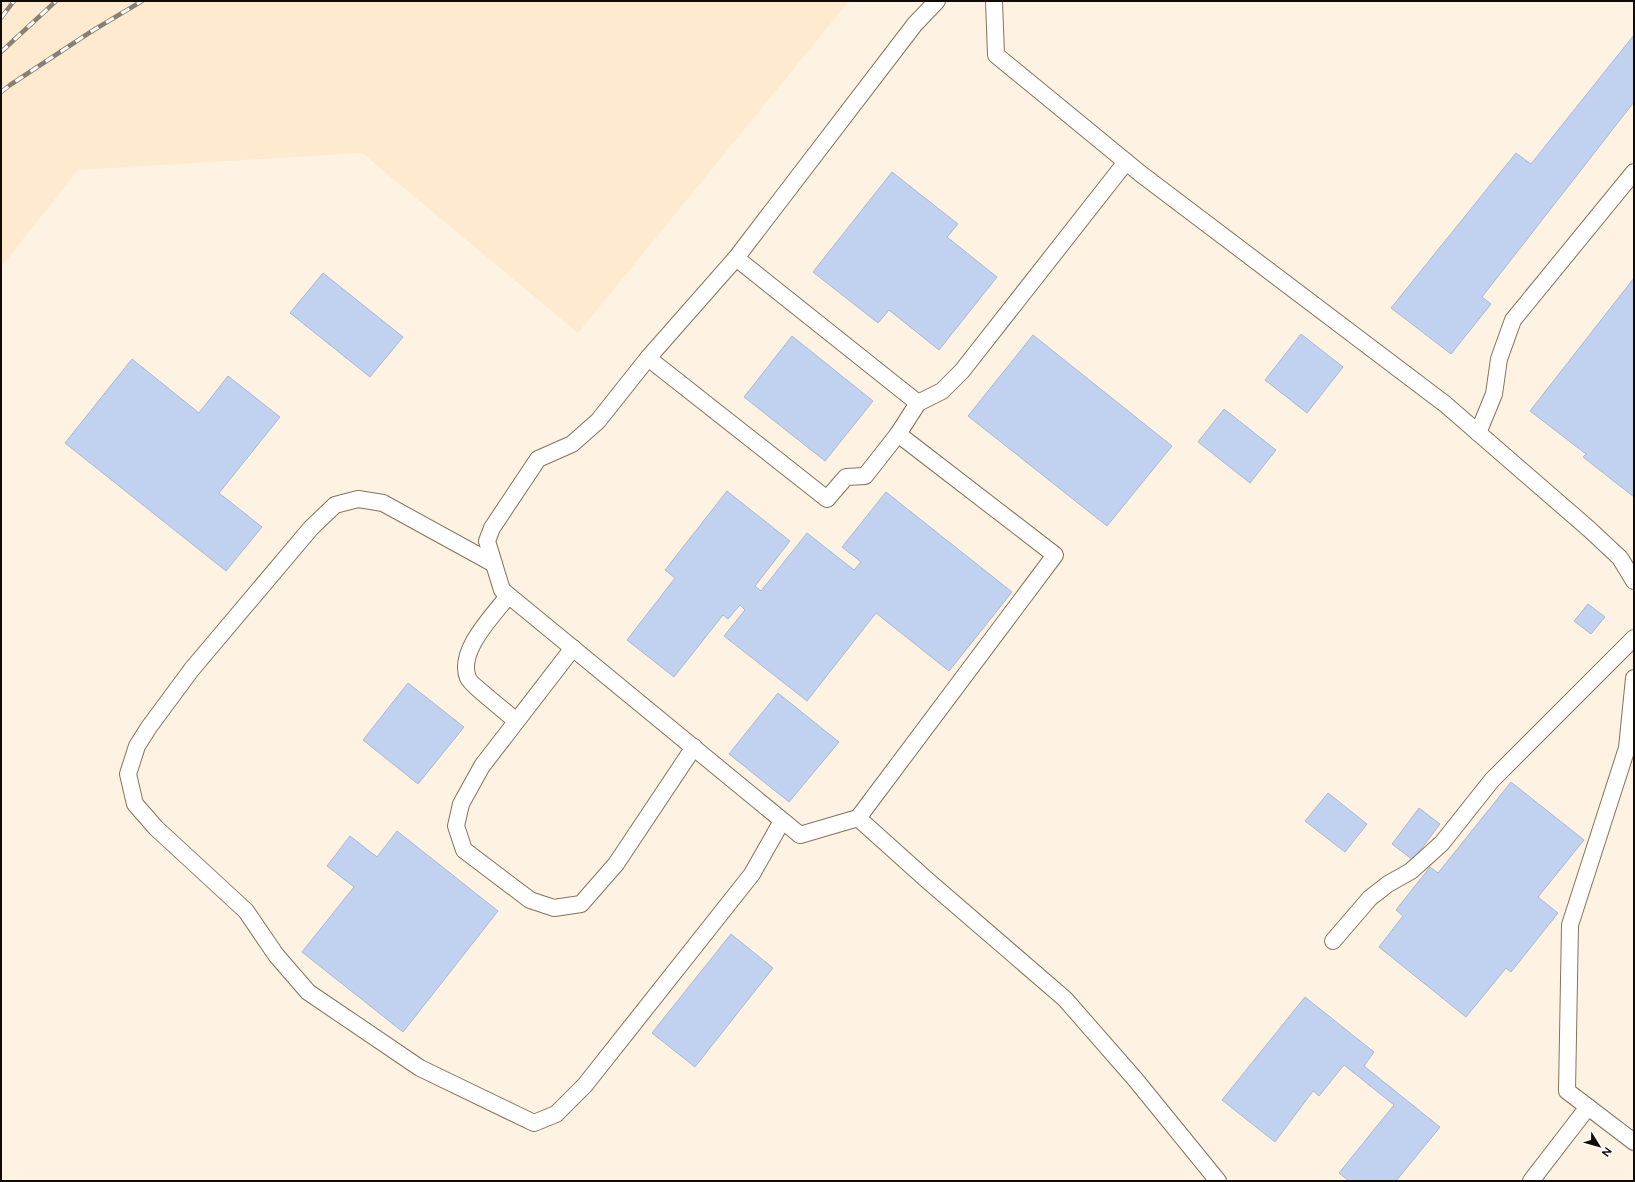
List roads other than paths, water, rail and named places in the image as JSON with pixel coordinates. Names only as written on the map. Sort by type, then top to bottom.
[{"type":"lane","points":[[898,434],[1055,555],[858,818],[800,836],[694,747],[508,596],[502,590],[486,541],[492,528],[538,459],[572,444],[598,421],[648,358],[736,258],[915,24],[937,1]]},
{"type":"lane","points":[[994,1],[996,55],[1126,162],[1445,404],[1589,529],[1620,558],[1634,581]]},
{"type":"lane","points":[[648,358],[827,499],[846,477],[865,476],[898,434],[918,403],[942,391],[962,371],[1126,162]]},
{"type":"lane","points":[[1478,433],[1494,394],[1500,359],[1513,320],[1634,172]]},
{"type":"lane","points":[[736,258],[918,403]]},
{"type":"lane","points":[[494,564],[383,503],[358,499],[336,505],[310,528],[192,669],[149,727],[137,746],[128,774],[135,804],[156,828],[246,911],[276,955],[308,992],[420,1068],[534,1123],[556,1114],[585,1085],[752,874],[782,820]]},
{"type":"lane","points":[[508,596],[475,639],[465,662],[468,679],[516,721]]},
{"type":"lane","points":[[1333,941],[1370,898],[1388,884],[1411,871],[1442,843],[1492,780],[1634,638]]},
{"type":"lane","points":[[573,648],[482,766],[461,804],[456,826],[464,850],[530,900],[554,908],[581,904],[616,864],[694,747]]},
{"type":"lane","points":[[1634,678],[1627,748],[1570,925],[1567,1091],[1634,1142]]},
{"type":"lane","points":[[858,818],[927,880],[1065,999],[1135,1079],[1218,1181]]},
{"type":"lane","points":[[1532,1181],[1588,1106]]},
{"type":"railway","points":[[1,18],[14,1]]},
{"type":"railway","points":[[1,52],[56,1]]},
{"type":"railway","points":[[1,92],[92,31],[142,1]]}]
